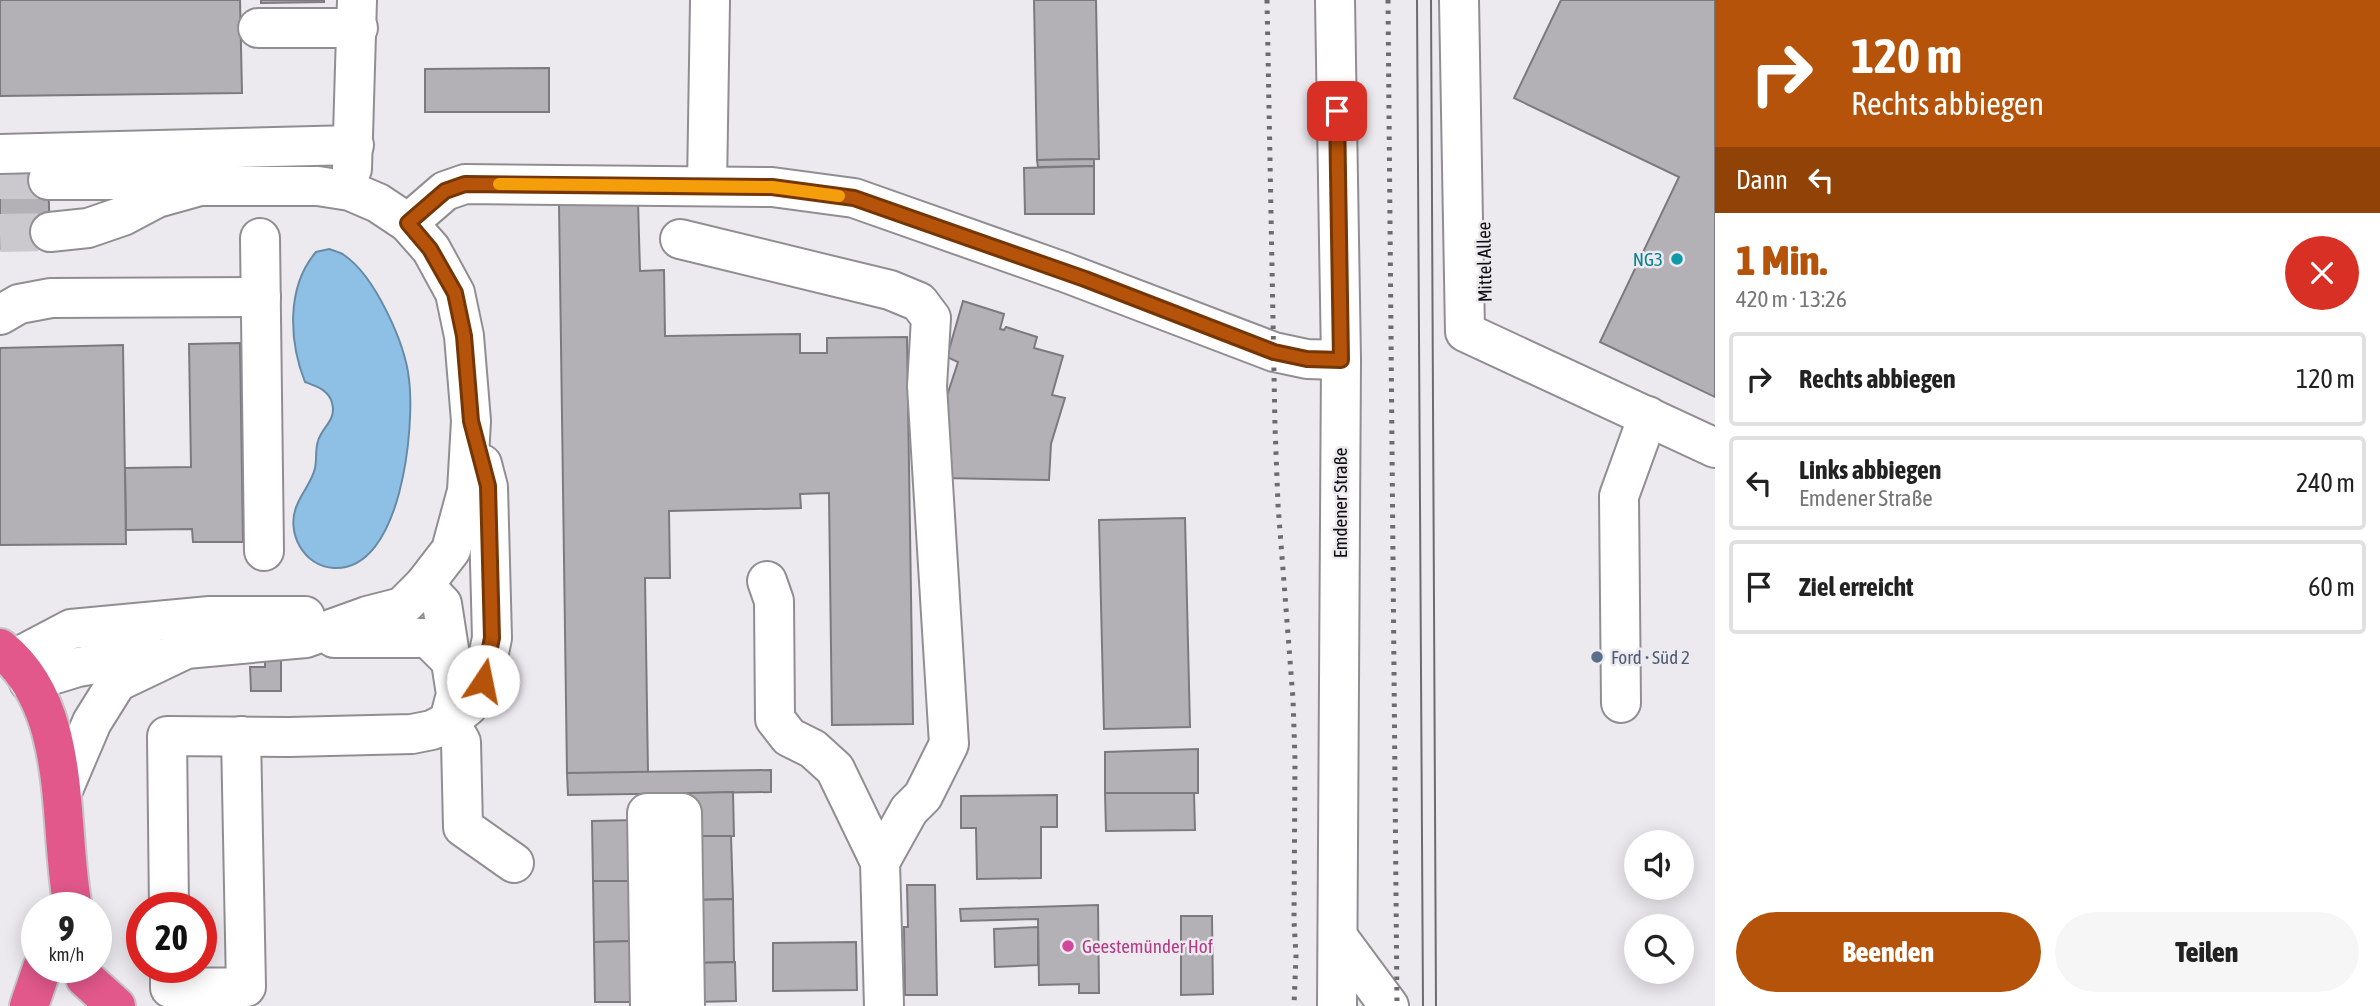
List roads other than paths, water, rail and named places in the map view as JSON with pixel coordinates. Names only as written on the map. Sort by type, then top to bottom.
[{"type":"highway","points":[[14,663],[45,713],[57,753],[63,790],[68,892]]},
{"type":"highway","points":[[29,1006],[37,983]]},
{"type":"highway","points":[[56,1006],[75,983]]},
{"type":"highway","points":[[82,983],[117,1006]]},
{"type":"street","name":"Emdener Straße","points":[[1335,0],[1341,360],[1337,1006]]},
{"type":"street","points":[[1459,0],[1465,332],[1715,447]]},
{"type":"street","name":"Mittel Allee","points":[[1478,0],[1485,312],[1715,421]]},
{"type":"street","points":[[707,186],[710,1]]},
{"type":"street","points":[[258,28],[357,14],[354,145],[350,191]]},
{"type":"street","points":[[0,154],[354,145]]},
{"type":"street","points":[[48,180],[131,180],[200,186],[318,186],[350,191],[378,203],[408,223],[430,249],[455,293],[464,336],[471,421],[467,491],[451,550],[424,585],[402,607],[367,616],[306,638]]},
{"type":"street","points":[[408,223],[445,191],[465,184],[772,187],[854,198],[1085,279],[1274,352],[1307,359],[1341,360]]},
{"type":"street","points":[[50,232],[88,228],[123,216],[157,198],[200,186]]},
{"type":"street","points":[[260,239],[264,551]]},
{"type":"street","points":[[680,239],[890,290],[919,302],[931,318],[928,386],[949,744],[923,796],[909,810],[880,862]]},
{"type":"street","points":[[0,315],[19,304],[51,298],[261,297]]},
{"type":"street","points":[[1621,703],[1619,496],[1648,416]]},
{"type":"street","points":[[169,892],[167,736],[412,734],[432,730],[468,706],[483,681],[492,638],[488,486],[471,421]]},
{"type":"street","points":[[767,581],[774,601],[775,719],[789,737],[813,749],[835,769],[880,862],[884,1006]]},
{"type":"street","points":[[424,585],[442,604],[452,662],[456,694],[449,721],[461,742],[463,827],[514,863]]},
{"type":"street","points":[[14,663],[71,629],[211,616],[367,616]]},
{"type":"street","points":[[14,663],[78,667],[186,649],[306,638],[428,638],[452,662]]},
{"type":"street","points":[[63,790],[92,722],[117,682],[186,649]]},
{"type":"street","points":[[170,983],[170,988],[246,987],[241,736]]},
{"type":"street","points":[[650,1006],[647,813],[682,813],[685,1006]]},
{"type":"street","points":[[1338,937],[1389,1006]]},
{"type":"water","points":[[329,249],[342,254],[356,265],[387,311],[402,347],[409,379],[410,401],[406,460],[389,522],[375,546],[357,563],[334,568],[314,562],[306,555],[296,537],[294,526],[297,505],[314,473],[318,441],[331,419],[333,409],[325,392],[305,382],[296,349],[293,315],[295,298],[306,266],[316,252]]},
{"type":"tunnel","points":[[0,180],[48,180]]},
{"type":"tunnel","points":[[0,233],[50,232]]},
{"type":"tram line","points":[[1417,0],[1423,1006]]},
{"type":"tram line","points":[[1431,0],[1436,1006]]},
{"type":"railway","points":[[1267,0],[1275,427],[1295,760],[1294,1006]]},
{"type":"railway","points":[[1388,0],[1397,1006]]},
{"type":"place","name":"NG3","points":[[1677,259]]},
{"type":"place","name":"Ford • Süd 2","points":[[1597,657]]},
{"type":"place","name":"Geestemünder Hof","points":[[1068,946]]}]
